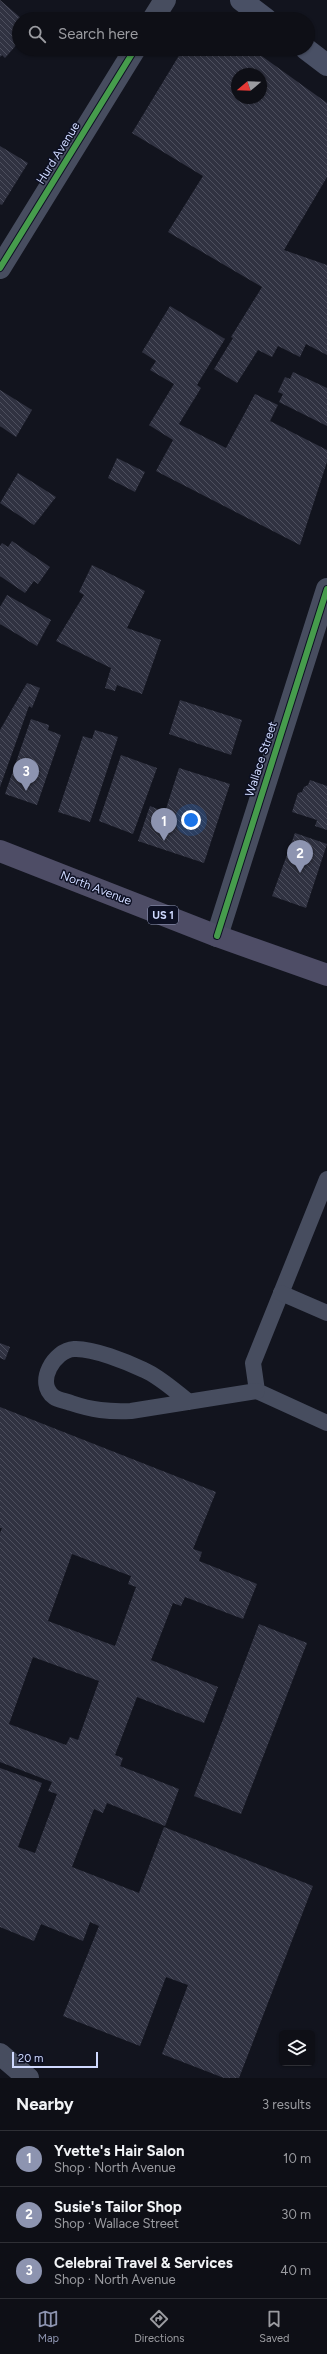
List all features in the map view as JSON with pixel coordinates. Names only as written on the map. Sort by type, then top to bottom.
[{"type":"main road","name":"North Avenue","points":[[0,851],[217,936],[327,975]]},
{"type":"street","points":[[157,12],[165,0]]},
{"type":"street","points":[[241,0],[257,12]]},
{"type":"street","name":"Hurd Avenue","points":[[0,268],[131,56]]},
{"type":"street","points":[[315,56],[327,65]]},
{"type":"street","name":"Wallace Street","points":[[217,936],[327,589]]},
{"type":"street","points":[[0,2054],[28,2078]]},
{"type":"lane","points":[[257,1391],[253,1364],[327,1178]]},
{"type":"lane","points":[[281,1293],[327,1312]]},
{"type":"lane","points":[[189,1402],[145,1370],[103,1355],[79,1349],[72,1349],[57,1357],[52,1363],[47,1378],[46,1386],[55,1398],[95,1411],[131,1411],[189,1402],[257,1391],[327,1423]]},
{"type":"building","points":[[0,0],[14,12],[12,12],[12,50],[5,58],[2,55],[0,57]]},
{"type":"building","points":[[179,56],[262,56],[327,103],[327,177],[284,250],[327,265],[327,355],[306,344],[300,357],[278,346],[272,357],[258,350],[237,383],[214,369],[233,338],[231,337],[262,287],[168,232],[203,176],[132,133]]},
{"type":"building","points":[[0,146],[28,163],[2,205],[0,204]]},
{"type":"building","points":[[170,306],[225,339],[197,385],[201,388],[179,424],[226,448],[255,394],[278,405],[270,421],[327,450],[327,462],[300,545],[156,471],[173,440],[149,425],[174,384],[150,370],[156,361],[142,352]]},
{"type":"building","points":[[293,372],[327,388],[327,426],[279,402],[283,394],[278,392],[285,377],[290,379]]},
{"type":"building","points":[[0,390],[32,410],[16,437],[0,426]]},
{"type":"building","points":[[117,458],[145,472],[135,492],[108,478]]},
{"type":"building","points":[[18,473],[56,497],[34,525],[0,503]]},
{"type":"building","points":[[12,541],[50,567],[38,584],[34,581],[25,593],[0,576],[0,546],[2,543],[8,547]]},
{"type":"building","points":[[92,565],[145,591],[127,628],[161,640],[142,694],[117,685],[115,691],[105,688],[111,668],[56,641],[84,595],[79,592]]},
{"type":"building","points":[[7,595],[51,620],[37,646],[0,624],[0,607]]},
{"type":"building","points":[[27,683],[40,688],[32,708],[29,706],[0,787],[0,730]]},
{"type":"building","points":[[180,700],[242,720],[231,755],[169,734]]},
{"type":"building","points":[[31,719],[49,725],[48,730],[61,735],[37,805],[5,794]]},
{"type":"building","points":[[95,730],[118,737],[90,822],[58,812],[83,736],[92,739]]},
{"type":"building","points":[[121,755],[157,768],[133,834],[99,821]]},
{"type":"building","points":[[179,768],[230,784],[204,863],[138,841],[150,806],[165,812]]},
{"type":"building","points":[[310,780],[327,786],[327,830],[315,826],[317,820],[292,812],[298,793],[302,792]]},
{"type":"building","points":[[295,833],[327,844],[306,908],[272,896]]},
{"type":"building","points":[[0,1343],[10,1347],[5,1360],[0,1358]]},
{"type":"building","points":[[0,1407],[216,1492],[193,1549],[202,1552],[199,1561],[257,1584],[243,1619],[185,1597],[181,1606],[173,1603],[151,1660],[218,1687],[204,1723],[137,1697],[115,1755],[123,1758],[120,1766],[179,1789],[165,1826],[107,1803],[103,1813],[94,1809],[72,1867],[139,1893],[164,1827],[313,1886],[239,2078],[224,2078],[162,2054],[188,1985],[166,1977],[140,2046],[63,2016],[99,1926],[90,1922],[83,1941],[41,1924],[34,1941],[0,1927],[0,1768],[42,1783],[18,1847],[35,1853],[57,1794],[48,1791],[52,1782],[0,1762],[0,1533],[2,1528],[0,1528]],"holes":[[[72,1554],[131,1576],[128,1584],[136,1587],[115,1646],[48,1621]],[[33,1657],[99,1681],[78,1740],[70,1737],[66,1745],[9,1724]]]},
{"type":"building","points":[[259,1624],[307,1643],[241,1814],[194,1796]]},
{"type":"cycle path","points":[[0,268],[131,56]]},
{"type":"cycle path","points":[[217,936],[327,589]]},
{"type":"place","name":"Celebrai Travel & Services","points":[[26,791]]},
{"type":"place","name":"Yvette's Hair Salon","points":[[164,841]]},
{"type":"place","name":"Susie's Tailor Shop","points":[[300,873]]}]
